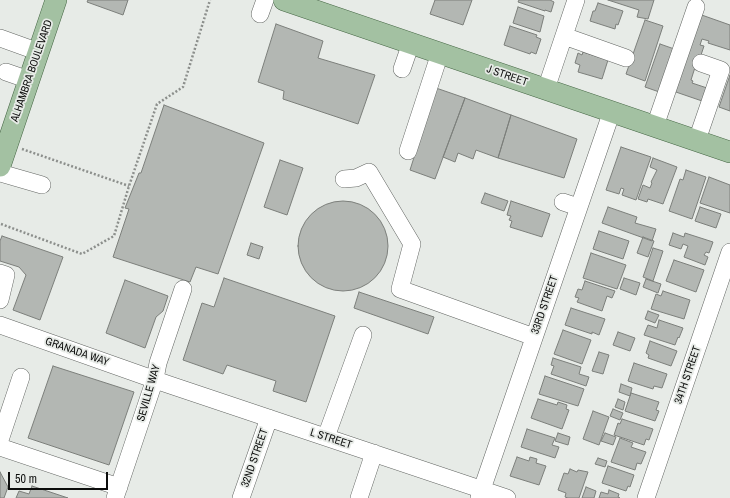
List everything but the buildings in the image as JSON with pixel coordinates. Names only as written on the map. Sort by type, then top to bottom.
[{"type":"main road","name":"ALHAMBRA BOULEVARD","points":[[0,166],[6,137],[29,80],[56,0]]},
{"type":"main road","name":"J STREET","points":[[284,0],[730,152]]},
{"type":"street","points":[[546,89],[576,0]]},
{"type":"street","points":[[655,126],[696,7]]},
{"type":"street","points":[[564,36],[626,58]]},
{"type":"street","points":[[0,38],[39,52]]},
{"type":"street","points":[[402,69],[411,43]]},
{"type":"street","points":[[408,151],[440,53]]},
{"type":"street","points":[[697,140],[721,70],[701,63]]},
{"type":"street","points":[[6,72],[29,80]]},
{"type":"street","name":"33RD STREET","points":[[480,494],[534,337],[570,205],[612,111]]},
{"type":"street","points":[[344,179],[356,178],[369,172],[412,244],[400,289],[534,337]]},
{"type":"street","points":[[0,173],[42,185]]},
{"type":"street","name":"34TH STREET","points":[[646,498],[730,252]]},
{"type":"street","points":[[0,273],[6,275],[0,300]]},
{"type":"street","name":"SEVILLE WAY","points":[[117,492],[155,379],[158,363],[183,288]]},
{"type":"street","name":"GRANADA WAY","points":[[0,325],[155,379]]},
{"type":"street","points":[[326,438],[363,335]]},
{"type":"street","points":[[0,440],[22,377]]},
{"type":"street","name":"L STREET","points":[[155,379],[374,454],[480,494],[507,498]]},
{"type":"street","name":"32ND STREET","points":[[241,498],[269,418]]},
{"type":"street","points":[[0,447],[117,492]]},
{"type":"street","points":[[359,498],[374,454]]},
{"type":"path","points":[[1,224],[82,254],[114,236],[157,104],[182,87],[210,0]]},
{"type":"path","points":[[6,137],[130,186]]}]
